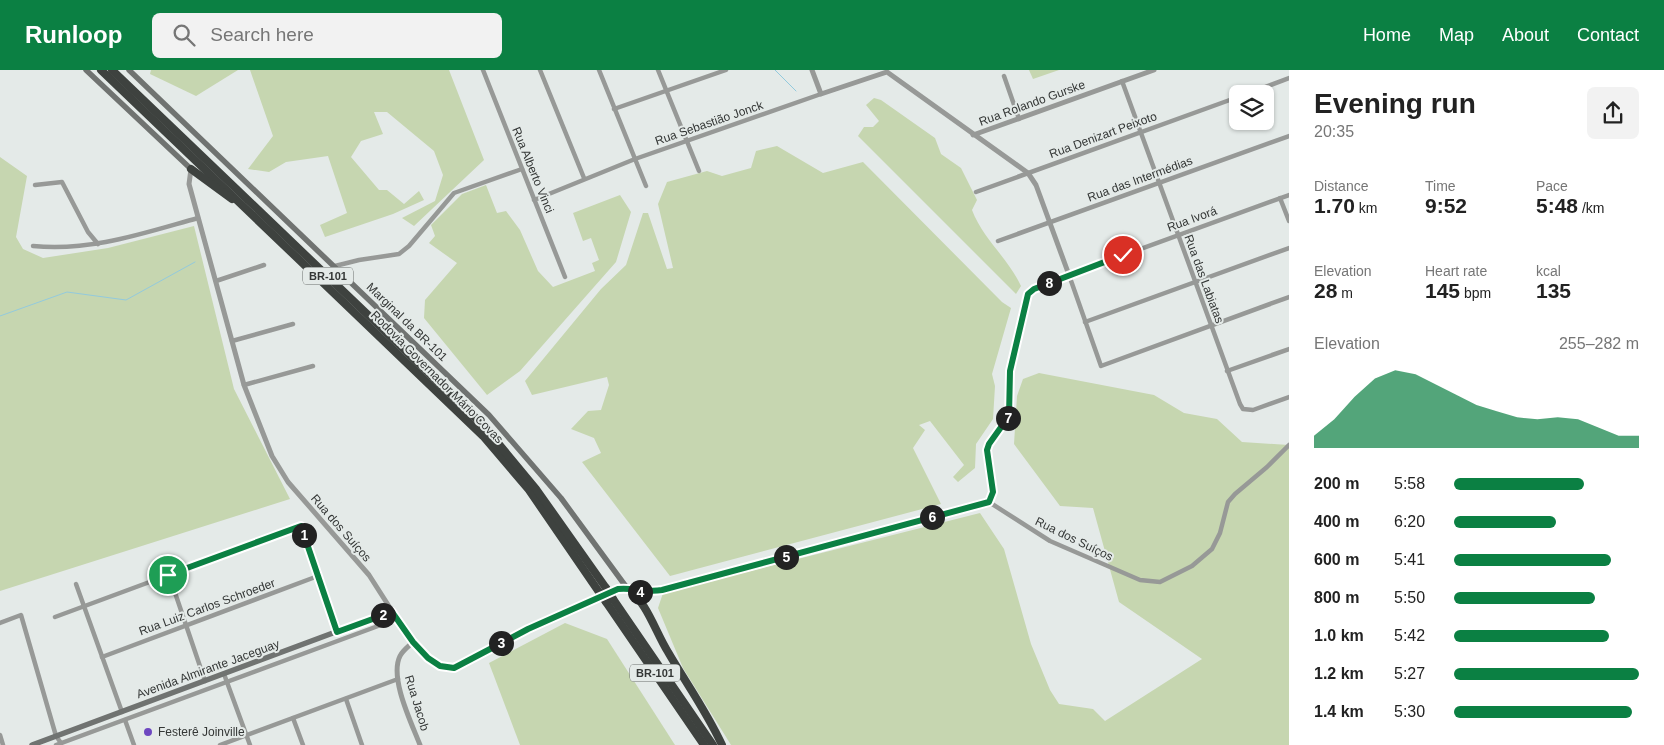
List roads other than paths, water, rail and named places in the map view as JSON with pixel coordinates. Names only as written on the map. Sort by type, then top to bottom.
[{"type":"highway","name":"Rodovia Governador Mário Covas","points":[[101,70],[260,220],[483,436],[529,490],[713,745]]},
{"type":"highway","name":"Rodovia Governador Mário Covas","points":[[112,70],[483,425],[536,488],[602,590]]},
{"type":"highway","points":[[191,169],[260,220]]},
{"type":"highway","points":[[627,588],[636,595],[642,604],[668,652],[704,710],[722,745]]},
{"type":"highway","name":"Rodovia Governador Mário Covas","points":[[610,600],[704,745]]},
{"type":"main road","points":[[86,70],[191,169]]},
{"type":"main road","name":"Marginal da BR-101","points":[[129,70],[335,266],[502,429],[576,518],[627,588]]},
{"type":"main road","name":"Rua dos Suíços","points":[[392,612],[413,642],[435,664],[444,668],[454,668],[528,629],[614,590],[627,588]]},
{"type":"main road","name":"Avenida Almirante Jaceguay","points":[[32,745],[392,612]]},
{"type":"street","name":"Rua Alberto Vinci","points":[[483,70],[565,277]]},
{"type":"street","points":[[540,70],[584,178]]},
{"type":"street","points":[[599,70],[646,186]]},
{"type":"street","points":[[658,70],[699,171]]},
{"type":"street","points":[[614,109],[726,70]]},
{"type":"street","points":[[812,70],[821,94]]},
{"type":"street","name":"Rua Rolando Gurske","points":[[973,135],[1154,70]]},
{"type":"street","points":[[889,71],[973,135],[1028,173],[1036,185],[1101,366],[1289,298]]},
{"type":"street","name":"Rua Sebastião Jonck","points":[[534,200],[584,178],[635,159],[889,71]]},
{"type":"street","points":[[1004,76],[1019,119]]},
{"type":"street","points":[[1270,85],[1289,78]]},
{"type":"street","name":"Rua das Labiatas","points":[[1122,81],[1240,404],[1248,411],[1289,398]]},
{"type":"street","name":"Rua Denizart Peixoto","points":[[976,192],[1229,100]]},
{"type":"street","name":"Rua das Intermédias","points":[[998,242],[1289,136]]},
{"type":"street","name":"Rua dos Suíços","points":[[191,169],[189,184],[244,385],[272,456],[283,475],[369,575],[392,612]]},
{"type":"street","points":[[335,266],[399,254],[409,246],[454,193],[463,188],[522,169]]},
{"type":"street","points":[[35,185],[62,182],[88,232],[98,244]]},
{"type":"street","name":"Rua Ivorá","points":[[989,502],[993,492],[987,450],[989,444],[1009,416],[1010,371],[1028,294],[1034,289],[1069,275],[1289,195]]},
{"type":"street","points":[[1280,198],[1289,221]]},
{"type":"street","points":[[33,246],[56,248],[98,244],[198,218]]},
{"type":"street","points":[[1085,322],[1289,248]]},
{"type":"street","points":[[216,281],[264,265]]},
{"type":"street","points":[[232,341],[293,324]]},
{"type":"street","points":[[1227,371],[1289,349]]},
{"type":"street","points":[[244,385],[313,366]]},
{"type":"street","name":"Rua dos Suíços","points":[[627,588],[650,592],[989,502],[1050,541],[1140,580],[1160,582],[1192,566],[1212,549],[1220,533],[1228,502],[1289,445]]},
{"type":"street","points":[[55,617],[301,526],[337,632]]},
{"type":"street","points":[[168,575],[205,681]]},
{"type":"street","name":"Rua Luiz Carlos Schroeder","points":[[102,657],[318,576]]},
{"type":"street","points":[[76,584],[122,712]]},
{"type":"street","points":[[642,604],[650,592]]},
{"type":"street","points":[[0,623],[21,615],[59,744]]},
{"type":"street","name":"Avenida Almirante Jaceguay","points":[[59,744],[397,619]]},
{"type":"street","name":"Rua Jacob","points":[[413,642],[399,657],[398,680],[420,745]]},
{"type":"street","points":[[224,674],[250,745]]},
{"type":"street","points":[[220,745],[398,680]]},
{"type":"street","points":[[346,699],[362,745]]},
{"type":"street","points":[[112,715],[116,723]]},
{"type":"street","points":[[293,718],[303,745]]},
{"type":"street","points":[[125,720],[134,745]]},
{"type":"street","points":[[0,735],[3,745]]},
{"type":"waterway","points":[[775,70],[796,91]]},
{"type":"waterway","points":[[0,316],[67,292],[126,300],[195,262]]},
{"type":"place","name":"Festerê Joinville","points":[[148,732]]}]
